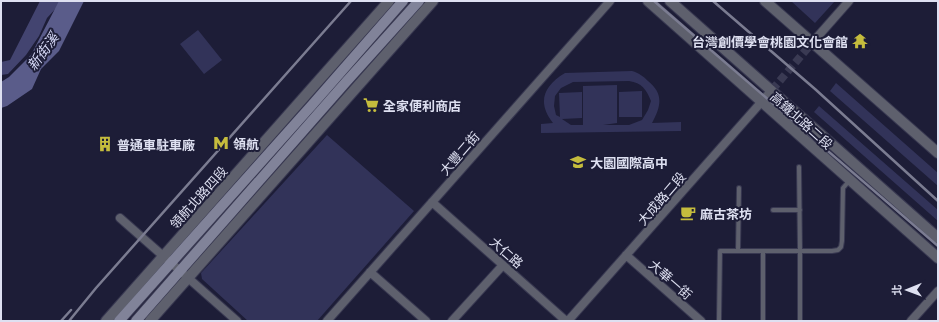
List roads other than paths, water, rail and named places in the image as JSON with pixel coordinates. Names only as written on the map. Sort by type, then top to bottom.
[{"type":"main road","name":"領航北路四段","points":[[119,321],[167,260],[312,105],[402,1]]},
{"type":"main road","points":[[136,321],[184,275],[335,94],[419,1]]},
{"type":"street","name":"領航北路四段","points":[[106,321],[167,260],[389,1]]},
{"type":"street","points":[[150,321],[184,275],[433,1]]},
{"type":"street","name":"大豐二街","points":[[327,321],[610,1]]},
{"type":"street","name":"高鐵北路二段","points":[[648,1],[938,258]]},
{"type":"street","name":"高鐵北路二段","points":[[670,1],[938,238]]},
{"type":"street","points":[[765,1],[938,153]]},
{"type":"street","points":[[812,43],[849,1]]},
{"type":"street","name":"大成路二段","points":[[567,321],[772,90]]},
{"type":"street","name":"大仁路","points":[[432,202],[567,321]]},
{"type":"street","points":[[120,218],[237,321]]},
{"type":"street","name":"大華一街","points":[[626,255],[701,321]]},
{"type":"street","points":[[452,321],[503,264]]},
{"type":"street","points":[[370,272],[426,321]]},
{"type":"street","points":[[911,321],[938,291]]},
{"type":"lane","points":[[799,168],[800,321]]},
{"type":"lane","points":[[719,321],[720,252],[838,250],[841,247],[843,188],[850,180]]},
{"type":"lane","points":[[738,251],[739,188]]},
{"type":"lane","points":[[773,210],[800,210]]},
{"type":"lane","points":[[763,321],[764,251]]},
{"type":"water","name":"新街溪","points":[[59,1],[84,1],[59,51],[41,69],[32,89],[7,106],[1,108],[1,82],[9,77],[31,55]]},
{"type":"tunnel","points":[[772,90],[812,43]]},
{"type":"railway","points":[[69,321],[96,288],[351,1]]},
{"type":"railway","points":[[654,1],[938,246]]},
{"type":"railway","points":[[713,1],[815,89],[938,201]]},
{"type":"railway","points":[[61,321],[71,310]]},
{"type":"place","name":"台灣創價學會桃園文化會館","points":[[860,41]]},
{"type":"place","name":"全家便利商店","points":[[371,105]]},
{"type":"place","name":"領航","points":[[221,143]]},
{"type":"place","name":"普通車駐車廠","points":[[105,144]]},
{"type":"place","name":"大園國際高中","points":[[578,162]]},
{"type":"place","name":"麻古茶坊","points":[[688,213]]}]
